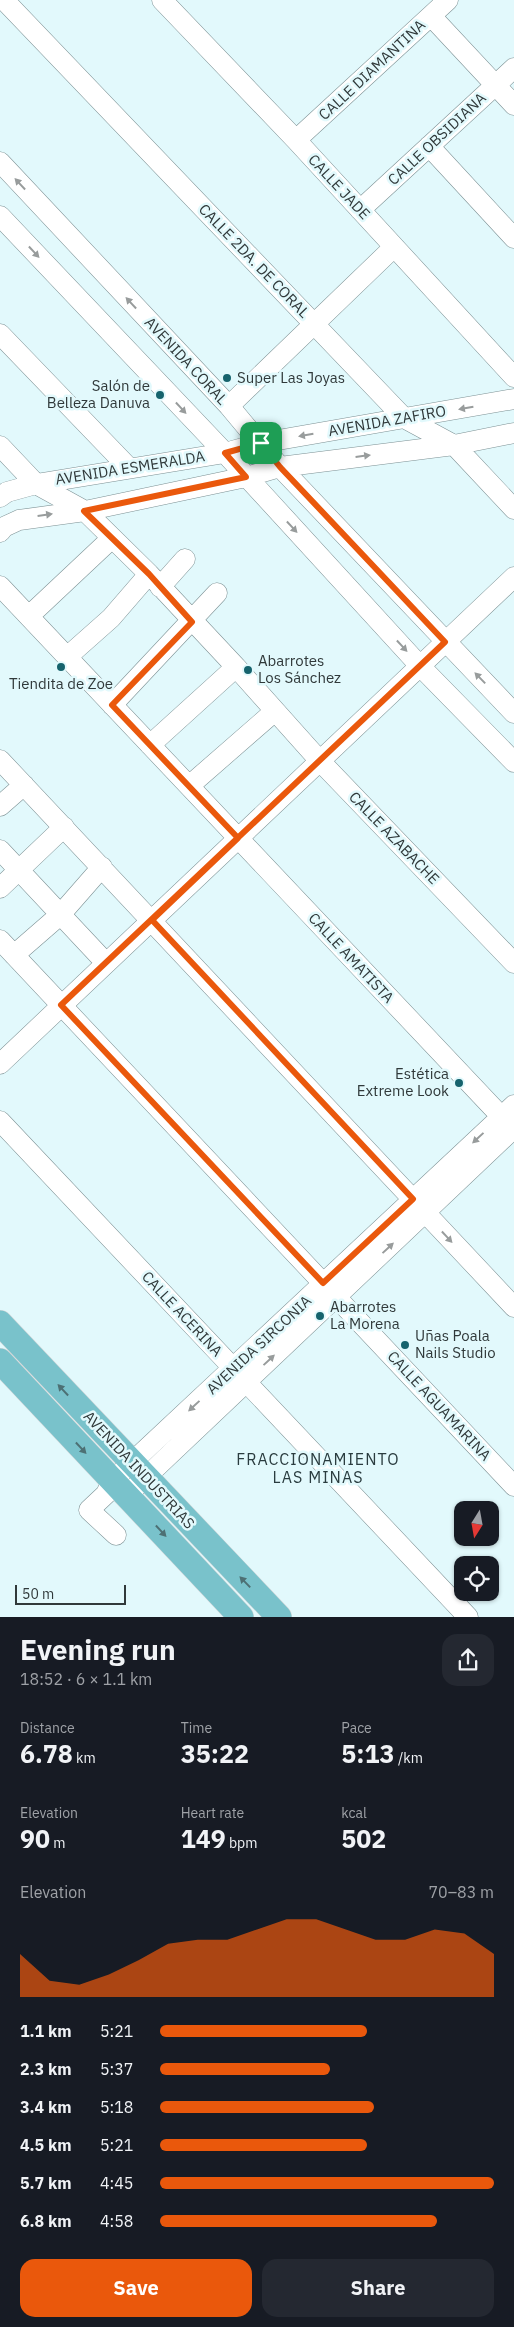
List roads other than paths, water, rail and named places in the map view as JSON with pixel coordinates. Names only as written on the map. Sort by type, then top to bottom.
[{"type":"main road","name":"AVENIDA INDUSTRIAS","points":[[0,1323],[279,1617]]},
{"type":"main road","name":"AVENIDA INDUSTRIAS","points":[[0,1361],[241,1617]]},
{"type":"street","name":"CALLE 2DA. DE CORAL","points":[[4,0],[404,418],[454,445],[514,509]]},
{"type":"street","name":"CALLE JADE","points":[[162,0],[296,140],[514,377]]},
{"type":"street","name":"CALLE DIAMANTINA","points":[[296,140],[448,0]]},
{"type":"street","points":[[431,16],[514,105]]},
{"type":"street","name":"CALLE OBSIDIANA","points":[[360,210],[514,68]]},
{"type":"street","points":[[429,146],[514,238]]},
{"type":"street","name":"AVENIDA CORAL","points":[[0,162],[229,406],[280,467],[514,713]]},
{"type":"street","points":[[0,216],[225,453],[420,666],[514,762]]},
{"type":"street","points":[[229,406],[394,247]]},
{"type":"street","points":[[0,334],[129,468]]},
{"type":"street","name":"AVENIDA ZAFIRO","points":[[261,443],[514,399]]},
{"type":"street","name":"AVENIDA ZAFIRO","points":[[280,467],[454,445],[514,432]]},
{"type":"street","name":"AVENIDA ESMERALDA","points":[[0,496],[6,492],[36,484],[225,453],[261,443]]},
{"type":"street","name":"CALLE AZABACHE","points":[[0,446],[36,484],[84,511],[155,581],[236,667],[319,760],[514,963]]},
{"type":"street","name":"AVENIDA ESMERALDA","points":[[0,532],[4,527],[19,520],[84,511],[246,477],[280,467]]},
{"type":"street","points":[[29,616],[112,538]]},
{"type":"street","points":[[67,657],[155,581],[186,559]]},
{"type":"street","points":[[0,1064],[514,577]]},
{"type":"street","name":"CALLE AMATISTA","points":[[0,586],[238,838],[511,1122]]},
{"type":"street","points":[[112,705],[217,594]]},
{"type":"street","points":[[150,745],[236,667]]},
{"type":"street","points":[[189,786],[275,711]]},
{"type":"street","points":[[0,760],[514,1307]]},
{"type":"street","points":[[0,806],[24,785]]},
{"type":"street","points":[[0,888],[64,827]]},
{"type":"street","points":[[0,850],[106,964]]},
{"type":"street","points":[[14,955],[60,915],[102,867]]},
{"type":"street","name":"CALLE AGUAMARINA","points":[[0,940],[514,1486]]},
{"type":"street","name":"CALLE ACERINA","points":[[0,1121],[468,1617]]},
{"type":"street","name":"AVENIDA SIRCONIA","points":[[116,1535],[89,1510],[106,1494],[120,1488],[139,1471],[419,1206],[511,1122]]},
{"type":"place","name":"Super Las Joyas","points":[[227,378]]},
{"type":"place","name":"Salón de Belleza Danuva","points":[[160,395]]},
{"type":"place","name":"Tiendita de Zoe","points":[[61,667]]},
{"type":"place","name":"Abarrotes Los Sánchez","points":[[248,670]]},
{"type":"place","name":"Estética Extreme Look","points":[[459,1083]]},
{"type":"place","name":"Abarrotes La Morena","points":[[320,1316]]},
{"type":"place","name":"Uñas Poala Nails Studio","points":[[405,1345]]},
{"type":"district","name":"FRACCIONAMIENTO LAS MINAS","points":[[318,1468]]}]
